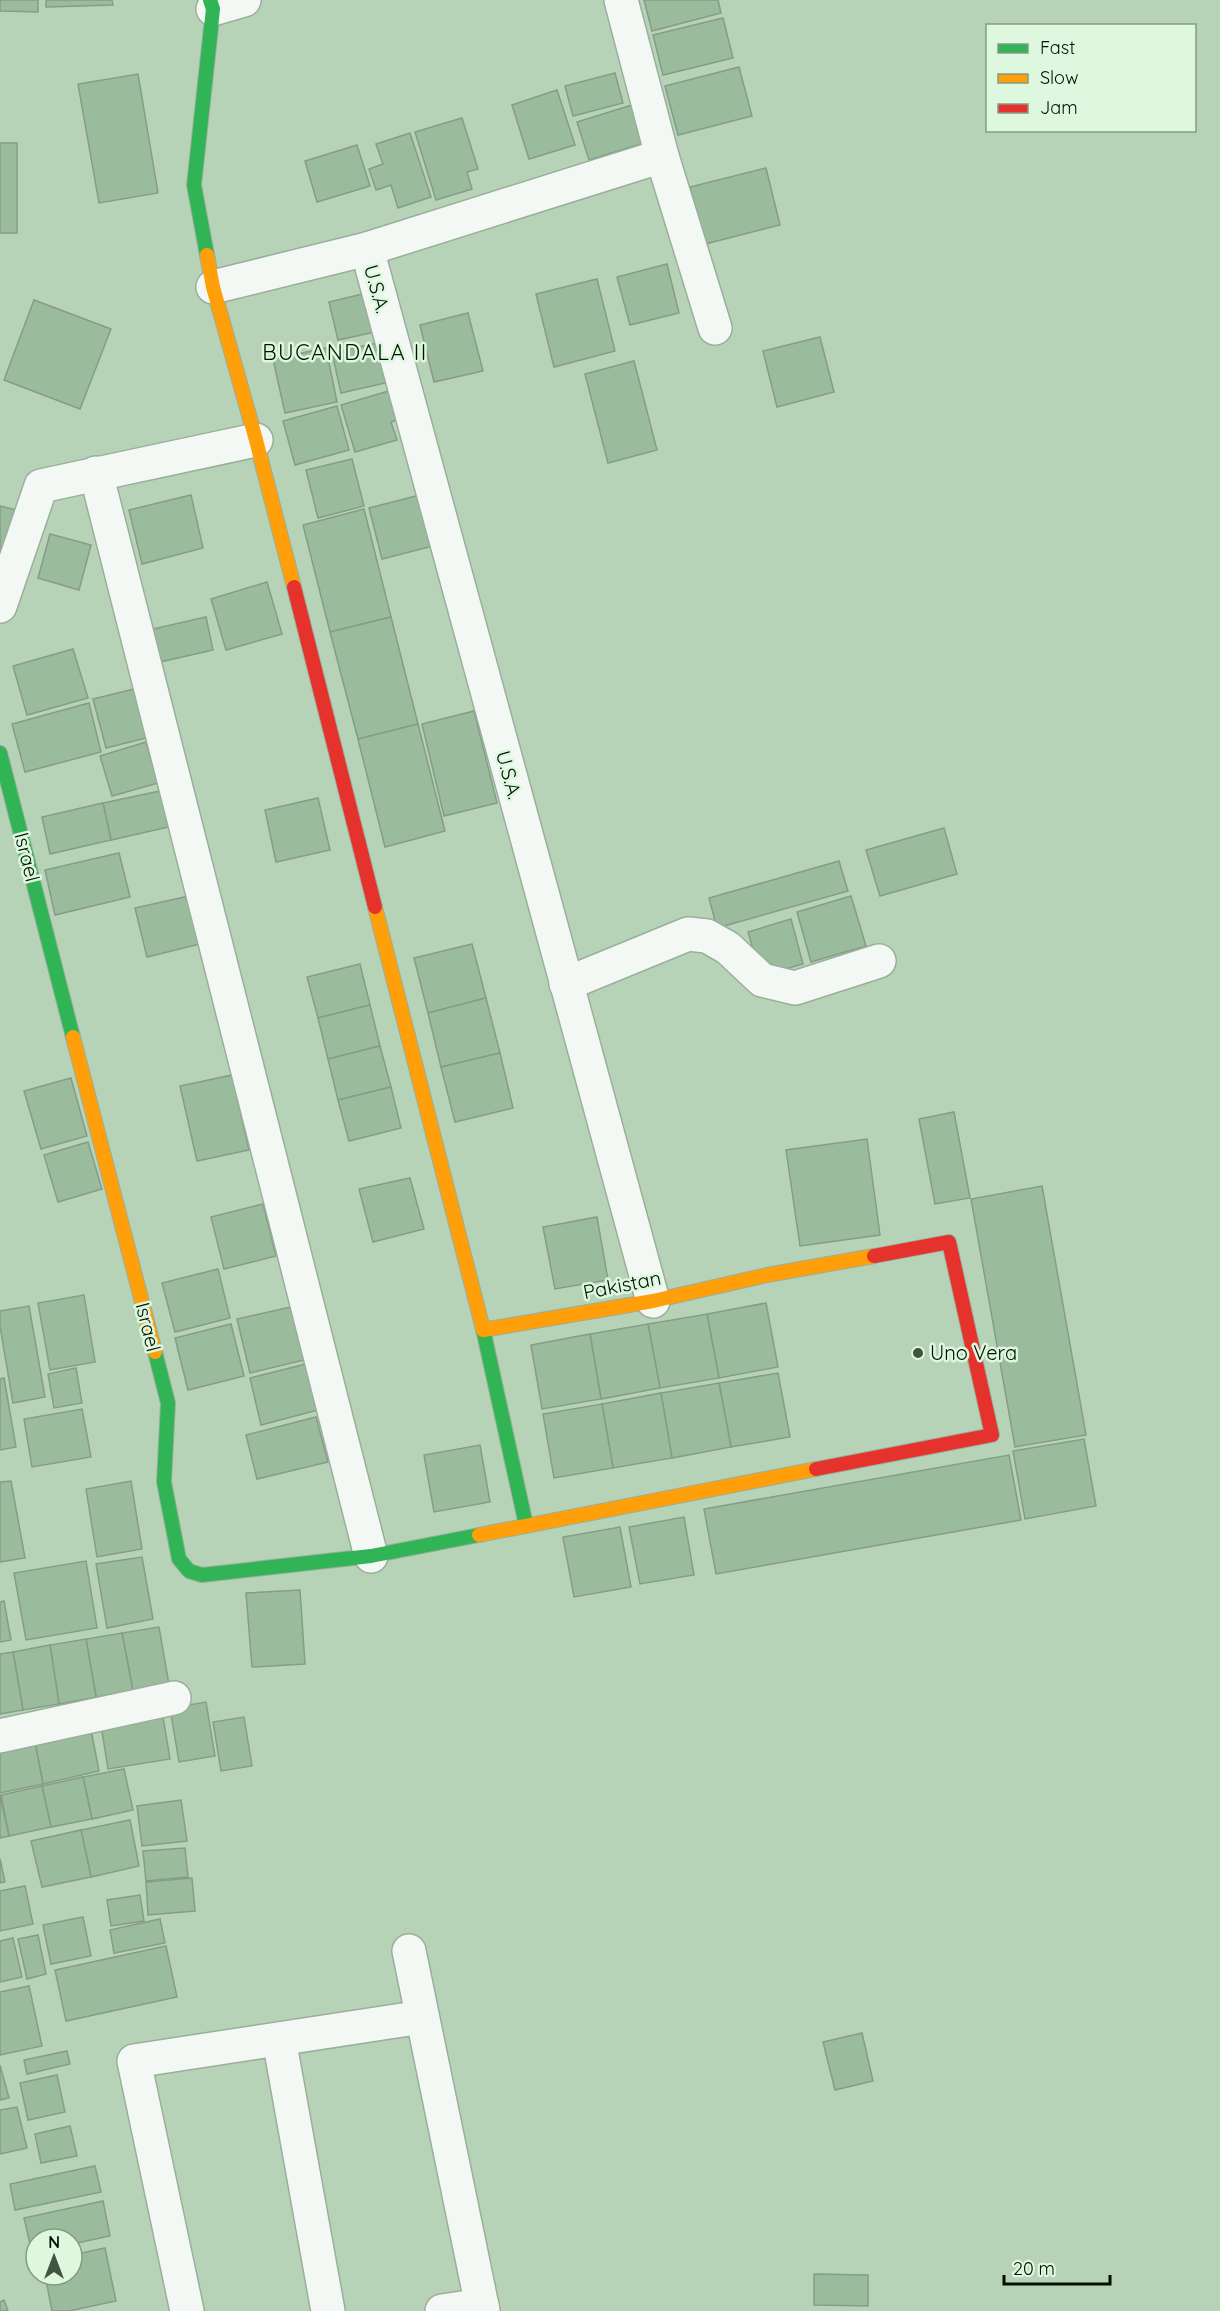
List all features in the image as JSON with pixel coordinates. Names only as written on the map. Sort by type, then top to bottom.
[{"type":"street","points":[[244,0],[212,4],[194,185],[213,287],[256,440],[483,1329],[526,1525]]},
{"type":"street","points":[[621,0],[662,156],[715,328]]},
{"type":"street","points":[[213,287],[367,249],[662,156]]},
{"type":"street","name":"U.S.A.","points":[[367,249],[653,1301]]},
{"type":"street","points":[[0,606],[41,486],[256,440]]},
{"type":"street","points":[[96,473],[371,1556]]},
{"type":"street","name":"Israel","points":[[0,753],[168,1403],[164,1482],[178,1559],[189,1571],[202,1575],[371,1556],[526,1525]]},
{"type":"street","points":[[566,984],[688,934],[707,936],[728,948],[762,980],[795,988],[879,961]]},
{"type":"street","name":"Pakistan","points":[[483,1329],[653,1301],[767,1275],[949,1242],[992,1435],[526,1525]]},
{"type":"street","points":[[0,1736],[174,1698]]},
{"type":"street","points":[[409,1951],[482,2308],[442,2311]]},
{"type":"street","points":[[187,2311],[134,2061],[422,2017]]},
{"type":"street","points":[[279,2039],[328,2311]]},
{"type":"building","points":[[0,0],[38,0],[38,12],[0,11]]},
{"type":"building","points":[[46,0],[112,0],[113,5],[46,7]]},
{"type":"building","points":[[644,0],[718,0],[721,13],[652,31]]},
{"type":"building","points":[[723,18],[733,58],[663,75],[653,35]]},
{"type":"building","points":[[739,67],[752,116],[678,135],[665,86]]},
{"type":"building","points":[[615,73],[623,103],[573,116],[565,86]]},
{"type":"building","points":[[138,74],[158,193],[99,203],[78,84]]},
{"type":"building","points":[[557,90],[575,145],[529,159],[512,105]]},
{"type":"building","points":[[632,105],[644,143],[589,160],[577,122]]},
{"type":"building","points":[[462,118],[478,169],[467,172],[472,189],[436,200],[415,132]]},
{"type":"building","points":[[410,133],[431,197],[398,208],[391,185],[376,190],[369,169],[383,164],[376,144]]},
{"type":"building","points":[[0,143],[17,143],[17,233],[0,233]]},
{"type":"building","points":[[357,145],[370,186],[317,202],[305,161]]},
{"type":"building","points":[[766,168],[780,225],[705,244],[690,187]]},
{"type":"building","points":[[667,264],[679,313],[630,325],[617,277]]},
{"type":"building","points":[[597,279],[615,351],[554,367],[536,294]]},
{"type":"building","points":[[371,292],[380,331],[338,340],[329,302]]},
{"type":"building","points":[[34,300],[111,329],[80,409],[4,380]]},
{"type":"building","points":[[468,313],[483,371],[434,382],[420,325]]},
{"type":"building","points":[[820,337],[834,392],[777,407],[763,351]]},
{"type":"building","points":[[385,341],[394,381],[341,393],[332,353]]},
{"type":"building","points":[[326,348],[337,402],[285,413],[273,359]]},
{"type":"building","points":[[634,361],[657,450],[608,463],[585,374]]},
{"type":"building","points":[[392,390],[401,419],[391,422],[397,440],[355,452],[341,405]]},
{"type":"building","points":[[337,406],[349,450],[295,465],[283,421]]},
{"type":"building","points":[[352,459],[364,506],[318,518],[306,470]]},
{"type":"building","points":[[191,495],[203,548],[142,564],[129,510]]},
{"type":"building","points":[[420,495],[433,546],[382,559],[369,508]]},
{"type":"building","points":[[0,506],[20,511],[0,557]]},
{"type":"building","points":[[364,509],[391,617],[330,632],[303,525]]},
{"type":"building","points":[[50,534],[91,545],[79,590],[38,578]]},
{"type":"building","points":[[267,582],[282,634],[226,650],[211,599]]},
{"type":"building","points":[[206,617],[213,650],[160,662],[153,629]]},
{"type":"building","points":[[391,617],[418,724],[358,739],[330,632]]},
{"type":"building","points":[[73,649],[88,698],[27,715],[13,666]]},
{"type":"building","points":[[134,689],[146,738],[106,748],[93,699]]},
{"type":"building","points":[[89,703],[101,752],[25,772],[12,724]]},
{"type":"building","points":[[474,711],[497,803],[444,816],[422,724]]},
{"type":"building","points":[[418,724],[445,831],[385,847],[358,739]]},
{"type":"building","points":[[146,742],[158,783],[112,796],[100,756]]},
{"type":"building","points":[[165,790],[173,826],[111,840],[103,803]]},
{"type":"building","points":[[318,798],[330,850],[276,862],[265,810]]},
{"type":"building","points":[[103,803],[111,840],[50,854],[42,817]]},
{"type":"building","points":[[944,828],[957,874],[880,896],[866,850]]},
{"type":"building","points":[[119,853],[130,897],[55,915],[45,870]]},
{"type":"building","points":[[839,861],[848,891],[717,928],[709,898]]},
{"type":"building","points":[[189,896],[200,944],[147,957],[135,908]]},
{"type":"building","points":[[851,896],[866,946],[811,962],[797,912]]},
{"type":"building","points":[[791,919],[803,964],[761,976],[748,932]]},
{"type":"building","points":[[472,944],[486,998],[428,1013],[414,958]]},
{"type":"building","points":[[360,964],[370,1005],[318,1018],[307,977]]},
{"type":"building","points":[[486,998],[500,1053],[441,1067],[428,1013]]},
{"type":"building","points":[[370,1005],[380,1046],[328,1059],[318,1018]]},
{"type":"building","points":[[380,1046],[391,1087],[338,1100],[328,1059]]},
{"type":"building","points":[[500,1053],[513,1108],[455,1122],[441,1067]]},
{"type":"building","points":[[232,1075],[249,1150],[197,1161],[180,1086]]},
{"type":"building","points":[[71,1078],[87,1136],[41,1149],[24,1091]]},
{"type":"building","points":[[391,1087],[401,1128],[349,1141],[338,1100]]},
{"type":"building","points":[[954,1112],[970,1198],[935,1204],[919,1119]]},
{"type":"building","points":[[867,1139],[880,1235],[800,1246],[786,1150]]},
{"type":"building","points":[[88,1142],[102,1189],[58,1202],[44,1155]]},
{"type":"building","points":[[410,1178],[424,1229],[373,1242],[359,1189]]},
{"type":"building","points":[[1042,1186],[1086,1435],[1015,1447],[971,1199]]},
{"type":"building","points":[[263,1204],[276,1256],[224,1269],[211,1217]]},
{"type":"building","points":[[597,1217],[608,1280],[555,1289],[543,1227]]},
{"type":"building","points":[[218,1269],[230,1318],[175,1332],[162,1283]]},
{"type":"building","points":[[84,1295],[95,1362],[50,1370],[38,1303]]},
{"type":"building","points":[[766,1303],[778,1367],[719,1378],[707,1314]]},
{"type":"building","points":[[29,1306],[45,1397],[13,1403],[0,1326],[0,1311]]},
{"type":"building","points":[[291,1307],[304,1360],[250,1373],[237,1319]]},
{"type":"building","points":[[707,1314],[719,1378],[660,1388],[648,1324]]},
{"type":"building","points":[[231,1324],[244,1376],[188,1390],[175,1338]]},
{"type":"building","points":[[648,1324],[660,1388],[601,1399],[590,1334]]},
{"type":"building","points":[[590,1334],[601,1399],[542,1409],[531,1345]]},
{"type":"building","points":[[306,1364],[318,1410],[261,1425],[250,1378]]},
{"type":"building","points":[[76,1368],[82,1403],[54,1408],[48,1374]]},
{"type":"building","points":[[778,1373],[790,1437],[731,1447],[719,1383]]},
{"type":"building","points":[[4,1378],[16,1447],[0,1450],[0,1379]]},
{"type":"building","points":[[719,1383],[731,1447],[672,1458],[661,1393]]},
{"type":"building","points":[[661,1393],[672,1458],[613,1468],[602,1404]]},
{"type":"building","points":[[602,1404],[613,1468],[554,1478],[543,1414]]},
{"type":"building","points":[[82,1409],[91,1457],[32,1467],[24,1419]]},
{"type":"building","points":[[316,1417],[328,1462],[257,1479],[246,1435]]},
{"type":"building","points":[[1084,1439],[1096,1506],[1025,1519],[1013,1451]]},
{"type":"building","points":[[480,1445],[490,1502],[434,1512],[424,1455]]},
{"type":"building","points":[[1009,1455],[1021,1520],[716,1574],[704,1509]]},
{"type":"building","points":[[11,1481],[25,1558],[0,1562],[0,1482]]},
{"type":"building","points":[[131,1481],[142,1549],[97,1557],[86,1489]]},
{"type":"building","points":[[684,1517],[694,1575],[640,1584],[629,1527]]},
{"type":"building","points":[[620,1527],[631,1587],[574,1597],[563,1537]]},
{"type":"building","points":[[142,1557],[153,1619],[107,1628],[96,1564]]},
{"type":"building","points":[[86,1561],[97,1628],[26,1640],[14,1573]]},
{"type":"building","points":[[300,1590],[305,1664],[252,1667],[246,1593]]},
{"type":"building","points":[[4,1601],[11,1640],[0,1642],[0,1602]]},
{"type":"building","points":[[159,1627],[169,1685],[133,1691],[122,1633]]},
{"type":"building","points":[[122,1633],[133,1691],[96,1697],[86,1639]]},
{"type":"building","points":[[86,1639],[96,1697],[59,1704],[50,1645]]},
{"type":"building","points":[[50,1645],[59,1704],[23,1710],[13,1652]]},
{"type":"building","points":[[13,1652],[23,1710],[0,1714],[0,1654]]},
{"type":"building","points":[[206,1702],[215,1756],[179,1762],[170,1708]]},
{"type":"building","points":[[162,1711],[170,1759],[108,1769],[101,1725]]},
{"type":"building","points":[[244,1717],[252,1766],[221,1771],[213,1722]]},
{"type":"building","points":[[90,1725],[99,1771],[43,1784],[34,1737]]},
{"type":"building","points":[[34,1737],[43,1784],[0,1793],[0,1744]]},
{"type":"building","points":[[124,1769],[133,1810],[92,1819],[83,1777]]},
{"type":"building","points":[[83,1777],[92,1819],[51,1827],[42,1786]]},
{"type":"building","points":[[42,1786],[51,1827],[9,1836],[1,1795]]},
{"type":"building","points":[[0,1795],[9,1836],[0,1838]]},
{"type":"building","points":[[181,1800],[187,1841],[142,1846],[137,1806]]},
{"type":"building","points":[[130,1820],[139,1866],[91,1877],[81,1830]]},
{"type":"building","points":[[81,1830],[91,1877],[42,1887],[31,1841]]},
{"type":"building","points":[[185,1848],[188,1877],[146,1881],[143,1851]]},
{"type":"building","points":[[0,1859],[5,1882],[0,1883]]},
{"type":"building","points":[[192,1878],[195,1911],[148,1915],[146,1882]]},
{"type":"building","points":[[25,1886],[33,1924],[0,1931],[0,1891]]},
{"type":"building","points":[[140,1895],[144,1921],[111,1926],[107,1900]]},
{"type":"building","points":[[83,1917],[91,1956],[51,1964],[43,1925]]},
{"type":"building","points":[[160,1919],[165,1943],[114,1953],[110,1930]]},
{"type":"building","points":[[38,1935],[46,1974],[27,1979],[18,1939]]},
{"type":"building","points":[[13,1938],[22,1977],[0,1982],[0,1941]]},
{"type":"building","points":[[166,1946],[177,1997],[66,2021],[55,1970]]},
{"type":"building","points":[[29,1986],[42,2046],[0,2055],[0,1992]]},
{"type":"building","points":[[862,2033],[873,2081],[835,2090],[823,2042]]},
{"type":"building","points":[[67,2051],[70,2064],[27,2074],[24,2060]]},
{"type":"building","points":[[0,2065],[9,2098],[0,2100]]},
{"type":"building","points":[[57,2075],[65,2112],[28,2120],[20,2083]]},
{"type":"building","points":[[17,2107],[27,2148],[0,2154],[0,2110]]},
{"type":"building","points":[[70,2126],[77,2156],[41,2163],[35,2134]]},
{"type":"building","points":[[95,2166],[101,2192],[15,2210],[10,2184]]},
{"type":"building","points":[[103,2201],[110,2236],[84,2241],[84,2227],[26,2227],[24,2218]]},
{"type":"building","points":[[105,2248],[116,2301],[69,2311],[52,2311],[47,2287],[84,2287],[84,2252]]},
{"type":"building","points":[[814,2274],[868,2275],[868,2306],[814,2305]]},
{"type":"building","points":[[4,2300],[8,2311],[0,2311],[0,2302]]},
{"type":"traffic: fast","points":[[207,255],[194,185],[213,9],[210,0]]},
{"type":"traffic: fast","points":[[0,753],[73,1037]]},
{"type":"traffic: fast","points":[[483,1329],[526,1525]]},
{"type":"traffic: fast","points":[[155,1352],[168,1403],[164,1482],[179,1559],[189,1571],[202,1575],[371,1556],[479,1535]]},
{"type":"traffic: slow","points":[[207,255],[213,287],[294,587]]},
{"type":"traffic: slow","points":[[375,907],[483,1329]]},
{"type":"traffic: slow","points":[[73,1037],[155,1352]]},
{"type":"traffic: slow","points":[[483,1330],[653,1301],[767,1275],[874,1256]]},
{"type":"traffic: slow","points":[[479,1535],[816,1469]]},
{"type":"traffic: jam","points":[[294,587],[375,907]]},
{"type":"traffic: jam","points":[[816,1469],[992,1435],[949,1242],[874,1256]]},
{"type":"place","name":"Uno Vera","points":[[918,1353]]},
{"type":"district","name":"BUCANDALA II","points":[[345,352]]}]
